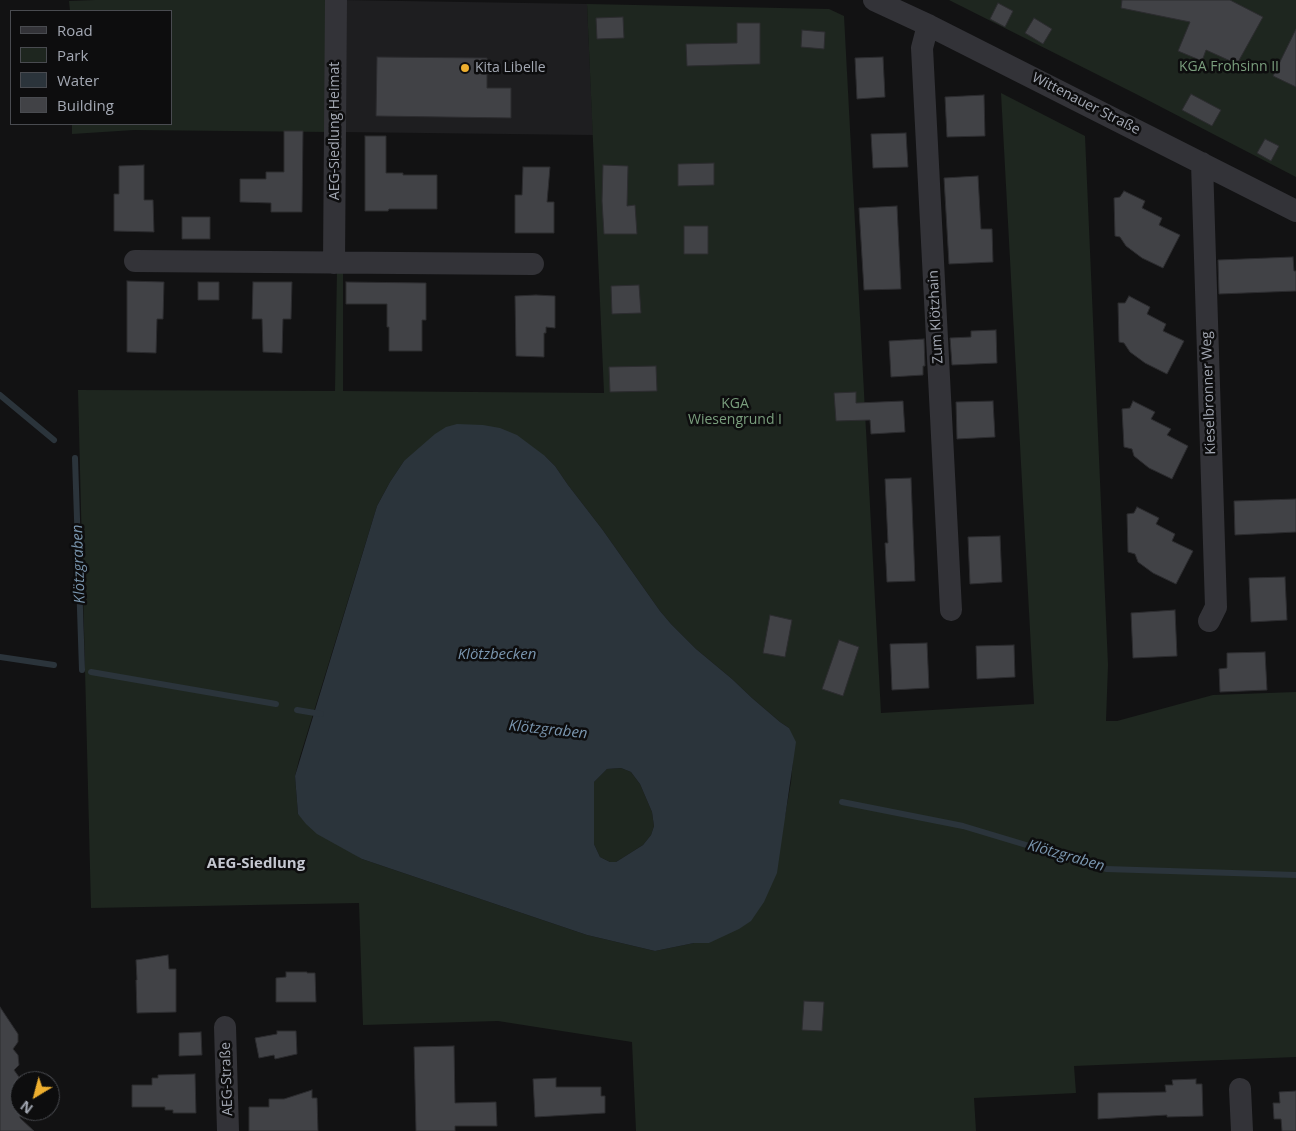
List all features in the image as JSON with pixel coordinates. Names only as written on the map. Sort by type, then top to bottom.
[{"type":"street","name":"AEG-Siedlung Heimat","points":[[334,263],[336,0]]},
{"type":"street","name":"Wittenauer Straße","points":[[874,0],[928,25],[1296,211]]},
{"type":"street","name":"Zum Klötzhain","points":[[928,25],[922,48],[951,610]]},
{"type":"street","name":"Kieselbronner Weg","points":[[1202,162],[1216,607],[1209,621]]},
{"type":"street","points":[[134,261],[533,264]]},
{"type":"street","name":"AEG-Straße","points":[[225,1026],[228,1131]]},
{"type":"street","points":[[1240,1089],[1242,1131]]},
{"type":"shaded area","name":"Kita Libelle","points":[[341,0],[587,4],[593,135],[340,132]]},
{"type":"green space","points":[[328,0],[328,132],[134,130],[72,134],[72,125],[172,125],[172,10],[70,10],[69,1]]},
{"type":"green space","name":"KGA Frohsinn II","points":[[949,0],[1296,0],[1296,177],[1136,94]]},
{"type":"green space","name":"KGA Wiesengrund I","points":[[587,4],[829,9],[844,16],[881,713],[1034,704],[1001,93],[1085,136],[1108,665],[1106,721],[1117,721],[1213,695],[1296,692],[1296,1057],[1074,1066],[1076,1093],[974,1098],[976,1131],[636,1131],[632,1042],[498,1021],[363,1025],[359,903],[91,908],[78,390],[335,391],[337,269],[343,270],[343,391],[604,393]],"holes":[[[545,456],[555,466],[671,624],[696,649],[789,728],[793,758],[785,816],[709,943],[694,943],[655,951],[587,935],[362,859],[298,814],[295,776],[299,760],[377,506],[404,461]]]},
{"type":"green space","points":[[621,768],[631,772],[640,784],[652,812],[654,826],[651,835],[643,845],[616,862],[610,862],[600,857],[594,844],[594,782],[607,769]]},
{"type":"water","name":"Klötzbecken","points":[[457,424],[500,428],[517,435],[545,456],[555,466],[671,624],[696,649],[789,728],[796,742],[777,873],[764,902],[751,921],[739,929],[709,943],[694,943],[655,951],[587,935],[362,859],[317,834],[298,814],[295,776],[377,506],[404,461],[446,427]],"holes":[[[621,768],[631,772],[640,784],[652,812],[654,826],[651,835],[643,845],[616,862],[610,862],[600,857],[594,844],[594,782],[607,769]]]},
{"type":"building","points":[[1122,0],[1230,0],[1263,17],[1237,64],[1206,50],[1202,61],[1178,51],[1190,22],[1121,8]]},
{"type":"building","points":[[998,3],[1013,11],[1005,27],[990,19]]},
{"type":"building","points":[[623,17],[624,38],[597,39],[596,18]]},
{"type":"building","points":[[1034,18],[1052,29],[1043,44],[1025,33]]},
{"type":"building","points":[[737,23],[760,23],[760,64],[687,66],[686,44],[737,43]]},
{"type":"building","points":[[1296,29],[1296,87],[1273,76]]},
{"type":"building","points":[[802,30],[825,32],[824,49],[801,47]]},
{"type":"building","points":[[377,57],[487,58],[487,88],[511,88],[511,118],[376,116]]},
{"type":"building","points":[[883,57],[885,97],[857,99],[855,58]]},
{"type":"building","points":[[1191,94],[1221,110],[1212,126],[1182,110]]},
{"type":"building","points":[[984,95],[985,136],[947,137],[945,97]]},
{"type":"building","points":[[284,131],[303,131],[302,212],[271,212],[271,203],[240,202],[240,179],[266,179],[266,172],[284,172]]},
{"type":"building","points":[[906,133],[908,167],[873,168],[871,134]]},
{"type":"building","points":[[365,136],[386,136],[386,173],[437,175],[437,209],[365,211]]},
{"type":"building","points":[[1265,139],[1279,146],[1271,161],[1257,153]]},
{"type":"building","points":[[714,163],[714,185],[678,186],[678,164]]},
{"type":"building","points":[[144,165],[144,200],[153,200],[154,232],[114,231],[114,194],[119,194],[119,166]]},
{"type":"building","points":[[603,165],[628,166],[627,206],[635,205],[637,234],[604,234],[602,201]]},
{"type":"building","points":[[523,167],[550,167],[547,202],[554,202],[554,233],[515,233],[515,195],[522,195]]},
{"type":"building","points":[[978,176],[981,229],[992,229],[993,262],[949,264],[944,178]]},
{"type":"building","points":[[1124,191],[1145,201],[1142,208],[1162,218],[1159,225],[1180,235],[1163,268],[1142,258],[1126,246],[1120,237],[1115,236],[1114,198],[1120,197]]},
{"type":"building","points":[[897,206],[901,289],[864,290],[859,208]]},
{"type":"building","points":[[182,217],[210,217],[210,239],[182,239]]},
{"type":"building","points":[[684,226],[708,226],[708,254],[684,254]]},
{"type":"building","points":[[1293,257],[1294,271],[1296,271],[1296,291],[1219,294],[1218,260]]},
{"type":"building","points":[[127,281],[164,282],[163,319],[157,319],[156,353],[127,352]]},
{"type":"building","points":[[198,282],[219,282],[219,300],[198,300]]},
{"type":"building","points":[[253,282],[292,282],[291,319],[283,319],[282,353],[263,352],[262,319],[252,319]]},
{"type":"building","points":[[346,282],[426,283],[426,320],[422,320],[422,351],[389,351],[387,304],[346,304]]},
{"type":"building","points":[[639,285],[641,313],[612,314],[611,286]]},
{"type":"building","points":[[515,296],[555,296],[555,328],[546,327],[546,333],[544,333],[544,357],[516,356]]},
{"type":"building","points":[[1129,296],[1150,307],[1147,314],[1166,324],[1163,331],[1184,341],[1167,374],[1145,363],[1130,352],[1124,343],[1119,342],[1118,303],[1125,303]]},
{"type":"building","points":[[996,330],[997,363],[952,365],[950,338],[971,337],[971,331]]},
{"type":"building","points":[[924,339],[925,366],[923,366],[923,375],[891,377],[889,341]]},
{"type":"building","points":[[656,366],[657,391],[610,392],[609,367]]},
{"type":"building","points":[[856,392],[856,403],[903,401],[905,432],[871,434],[870,420],[836,421],[834,393]]},
{"type":"building","points":[[993,401],[995,437],[957,439],[956,402]]},
{"type":"building","points":[[1133,401],[1155,412],[1151,419],[1171,429],[1167,435],[1188,446],[1172,479],[1149,468],[1134,456],[1132,449],[1124,447],[1122,409],[1130,408]]},
{"type":"building","points":[[911,478],[915,581],[887,582],[885,543],[888,543],[885,479]]},
{"type":"building","points":[[1296,499],[1296,532],[1235,535],[1234,501]]},
{"type":"building","points":[[1137,507],[1159,518],[1156,524],[1175,534],[1172,541],[1193,551],[1176,584],[1153,573],[1138,562],[1135,554],[1128,552],[1127,514],[1134,513]]},
{"type":"building","points":[[1000,536],[1002,582],[970,584],[968,537]]},
{"type":"building","points":[[1285,577],[1287,620],[1251,622],[1249,578]]},
{"type":"building","points":[[1175,610],[1177,656],[1133,658],[1131,613]]},
{"type":"building","points":[[770,615],[792,620],[785,657],[763,653]]},
{"type":"building","points":[[839,640],[859,647],[843,696],[822,689]]},
{"type":"building","points":[[927,643],[929,688],[892,690],[890,644]]},
{"type":"building","points":[[1014,645],[1015,677],[977,679],[976,646]]},
{"type":"building","points":[[1265,652],[1267,690],[1220,692],[1219,669],[1227,668],[1227,653]]},
{"type":"building","points":[[168,955],[169,969],[176,969],[176,1012],[137,1013],[136,960]]},
{"type":"building","points":[[286,972],[315,973],[316,1002],[276,1002],[276,978],[286,977]]},
{"type":"building","points":[[804,1001],[824,1002],[822,1031],[802,1030]]},
{"type":"building","points":[[0,1007],[18,1034],[18,1042],[13,1049],[18,1055],[19,1065],[15,1071],[10,1071],[10,1121],[23,1121],[34,1131],[0,1131]]},
{"type":"building","points":[[277,1031],[296,1031],[297,1054],[275,1059],[274,1055],[259,1058],[255,1038],[277,1034]]},
{"type":"building","points":[[201,1032],[202,1055],[179,1056],[179,1033]]},
{"type":"building","points":[[454,1046],[455,1103],[496,1102],[497,1126],[455,1126],[455,1131],[416,1131],[414,1047]]},
{"type":"building","points":[[195,1074],[196,1113],[173,1113],[173,1110],[165,1110],[165,1107],[132,1107],[132,1085],[152,1085],[152,1078],[158,1078],[158,1075]]},
{"type":"building","points":[[556,1078],[556,1087],[601,1087],[601,1096],[605,1096],[605,1113],[535,1117],[533,1079]]},
{"type":"building","points":[[1196,1079],[1196,1084],[1202,1084],[1203,1116],[1167,1117],[1167,1115],[1098,1119],[1098,1093],[1166,1092],[1165,1085],[1173,1085],[1172,1080]]},
{"type":"building","points":[[312,1090],[312,1098],[317,1098],[318,1131],[249,1131],[249,1107],[269,1107],[269,1099],[284,1099]]},
{"type":"building","points":[[1296,1091],[1296,1131],[1282,1131],[1281,1119],[1274,1119],[1273,1103],[1280,1103],[1279,1092]]},
{"type":"waterway","name":"Klötzgraben","points":[[0,395],[54,440]]},
{"type":"waterway","name":"Klötzgraben","points":[[75,458],[82,670]]},
{"type":"waterway","name":"Klötzgraben","points":[[0,657],[54,665]]},
{"type":"waterway","name":"Klötzgraben","points":[[91,672],[276,704]]},
{"type":"waterway","name":"Klötzgraben","points":[[297,710],[321,714]]},
{"type":"waterway","name":"Klötzgraben","points":[[842,802],[963,826],[1106,869],[1296,875]]},
{"type":"place","name":"Kita Libelle","points":[[465,68]]},
{"type":"district","name":"AEG-Siedlung","points":[[256,864]]}]
